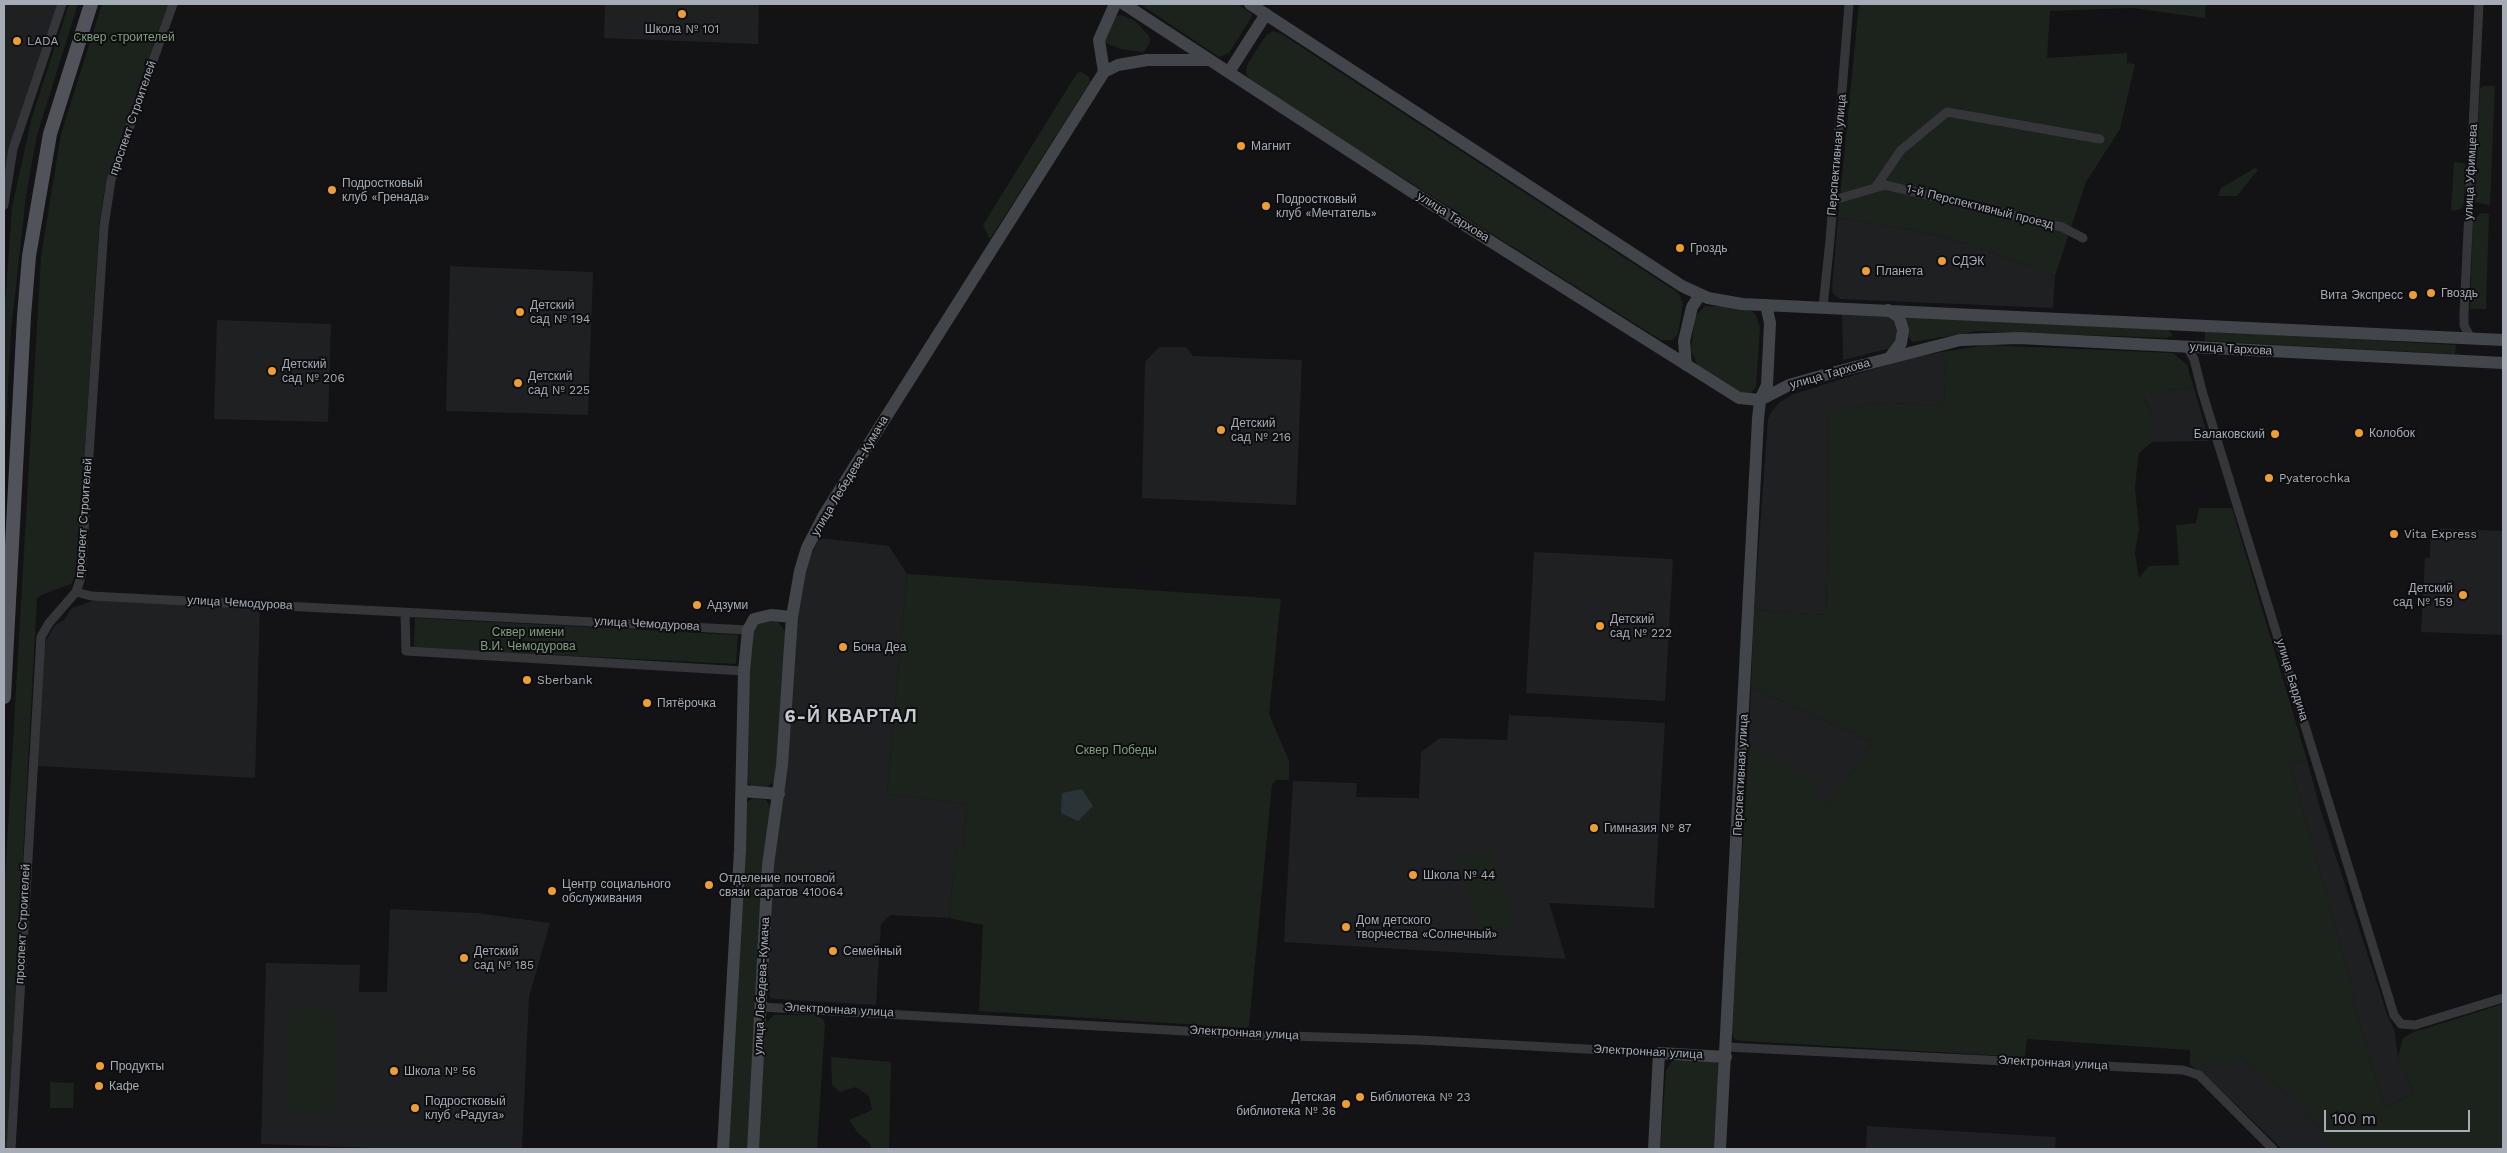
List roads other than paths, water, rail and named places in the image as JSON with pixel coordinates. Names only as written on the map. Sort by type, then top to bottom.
[{"type":"main road","points":[[4,697],[29,256],[50,134],[91,4]]},
{"type":"main road","points":[[1114,4],[1099,40],[1104,72],[1118,65],[1147,60],[1209,60]]},
{"type":"main road","name":"улица Тархова","points":[[1124,4],[1409,190],[1739,398],[1760,400],[1789,385],[1891,356],[1960,340],[2019,338],[2503,363]]},
{"type":"main road","name":"улица Тархова","points":[[1250,4],[1466,147],[1700,295],[1742,304],[2185,325],[2205,324],[2503,340]]},
{"type":"main road","points":[[1230,72],[1266,14]]},
{"type":"main road","name":"улица Лебедева-Кумача","points":[[753,1149],[768,865],[779,794],[792,617],[800,571],[807,548],[824,516],[1032,190],[1104,72]]},
{"type":"main road","points":[[1686,365],[1684,342],[1692,307],[1700,295]]},
{"type":"main road","name":"Перспективная улица","points":[[1720,1149],[1760,400],[1767,385],[1770,323],[1766,305]]},
{"type":"main road","points":[[1888,310],[1898,317],[1903,330],[1901,343],[1891,356]]},
{"type":"main road","points":[[2185,325],[2187,346]]},
{"type":"main road","points":[[2470,361],[2471,339]]},
{"type":"main road","points":[[723,1149],[742,791],[744,670],[748,630],[754,619],[772,615],[792,617]]},
{"type":"main road","points":[[742,791],[779,794]]},
{"type":"main road","name":"Электронная улица","points":[[1659,1053],[1726,1052]]},
{"type":"main road","points":[[1654,1149],[1659,1053]]},
{"type":"street","points":[[4,204],[14,149],[62,4]]},
{"type":"street","name":"проспект Строителей","points":[[11,1149],[41,637],[49,623],[76,592],[83,555],[104,226],[110,189],[120,154],[172,4]]},
{"type":"street","name":"Перспективная улица","points":[[1823,307],[1834,200],[1849,4]]},
{"type":"street","name":"улица Уфимцева","points":[[2471,339],[2464,325],[2464,313],[2479,4]]},
{"type":"street","points":[[1874,188],[1901,150],[1947,112],[2100,139]]},
{"type":"street","name":"1-й Перспективный проезд","points":[[1834,200],[1885,185],[2062,227],[2083,238]]},
{"type":"street","name":"улица Бардина","points":[[2187,346],[2194,359],[2202,391],[2394,1015],[2401,1024],[2415,1025],[2503,998]]},
{"type":"street","name":"улица Чемодурова","points":[[76,592],[90,596],[748,630]]},
{"type":"street","points":[[405,612],[406,651],[744,670]]},
{"type":"street","name":"Электронная улица","points":[[761,1007],[973,1017],[1256,1035],[1419,1040],[1659,1053]]},
{"type":"street","name":"Электронная улица","points":[[1726,1052],[2183,1070],[2199,1075],[2273,1149]]},
{"type":"place","name":"Школа № 101","points":[[682,14]]},
{"type":"place","name":"LADA","points":[[17,41]]},
{"type":"place","name":"Магнит","points":[[1241,146]]},
{"type":"place","name":"Подростковый клуб «Гренада»","points":[[332,190]]},
{"type":"place","name":"Подростковый клуб «Мечтатель»","points":[[1266,206]]},
{"type":"place","name":"Гроздь","points":[[1680,248]]},
{"type":"place","name":"СДЭК","points":[[1942,261]]},
{"type":"place","name":"Планета","points":[[1866,271]]},
{"type":"place","name":"Гвоздь","points":[[2431,293]]},
{"type":"place","name":"Вита Экспресс","points":[[2413,295]]},
{"type":"place","name":"Детский сад № 194","points":[[520,312]]},
{"type":"place","name":"Детский сад № 206","points":[[272,371]]},
{"type":"place","name":"Детский сад № 225","points":[[518,383]]},
{"type":"place","name":"Детский сад № 216","points":[[1221,430]]},
{"type":"place","name":"Колобок","points":[[2359,433]]},
{"type":"place","name":"Балаковский","points":[[2275,434]]},
{"type":"place","name":"Pyaterochka","points":[[2269,478]]},
{"type":"place","name":"Vita Express","points":[[2394,534]]},
{"type":"place","name":"Детский сад № 159","points":[[2463,595]]},
{"type":"place","name":"Адзуми","points":[[697,605]]},
{"type":"place","name":"Детский сад № 222","points":[[1600,626]]},
{"type":"place","name":"Бона Деа","points":[[843,647]]},
{"type":"place","name":"Sberbank","points":[[527,680]]},
{"type":"place","name":"Пятёрочка","points":[[647,703]]},
{"type":"place","name":"Гимназия № 87","points":[[1594,828]]},
{"type":"place","name":"Школа № 44","points":[[1413,875]]},
{"type":"place","name":"Отделение почтовой связи саратов 410064","points":[[709,885]]},
{"type":"place","name":"Центр социального обслуживания","points":[[552,891]]},
{"type":"place","name":"Дом детского творчества «Солнечный»","points":[[1346,927]]},
{"type":"place","name":"Семейный","points":[[833,951]]},
{"type":"place","name":"Детский сад № 185","points":[[464,958]]},
{"type":"place","name":"Продукты","points":[[100,1066]]},
{"type":"place","name":"Школа № 56","points":[[394,1071]]},
{"type":"place","name":"Кафе","points":[[99,1086]]},
{"type":"place","name":"Библиотека № 23","points":[[1360,1097]]},
{"type":"place","name":"Детская библиотека № 36","points":[[1346,1104]]},
{"type":"place","name":"Подростковый клуб «Радуга»","points":[[415,1108]]},
{"type":"district","name":"6-Й КВАРТАЛ","points":[[851,717]]},
{"type":"park label","name":"Cквер cтроителей","points":[[124,37]]},
{"type":"park label","name":"Сквер имени В.И. Чемодурова","points":[[528,639]]},
{"type":"park label","name":"Сквер Победы","points":[[1116,750]]}]
